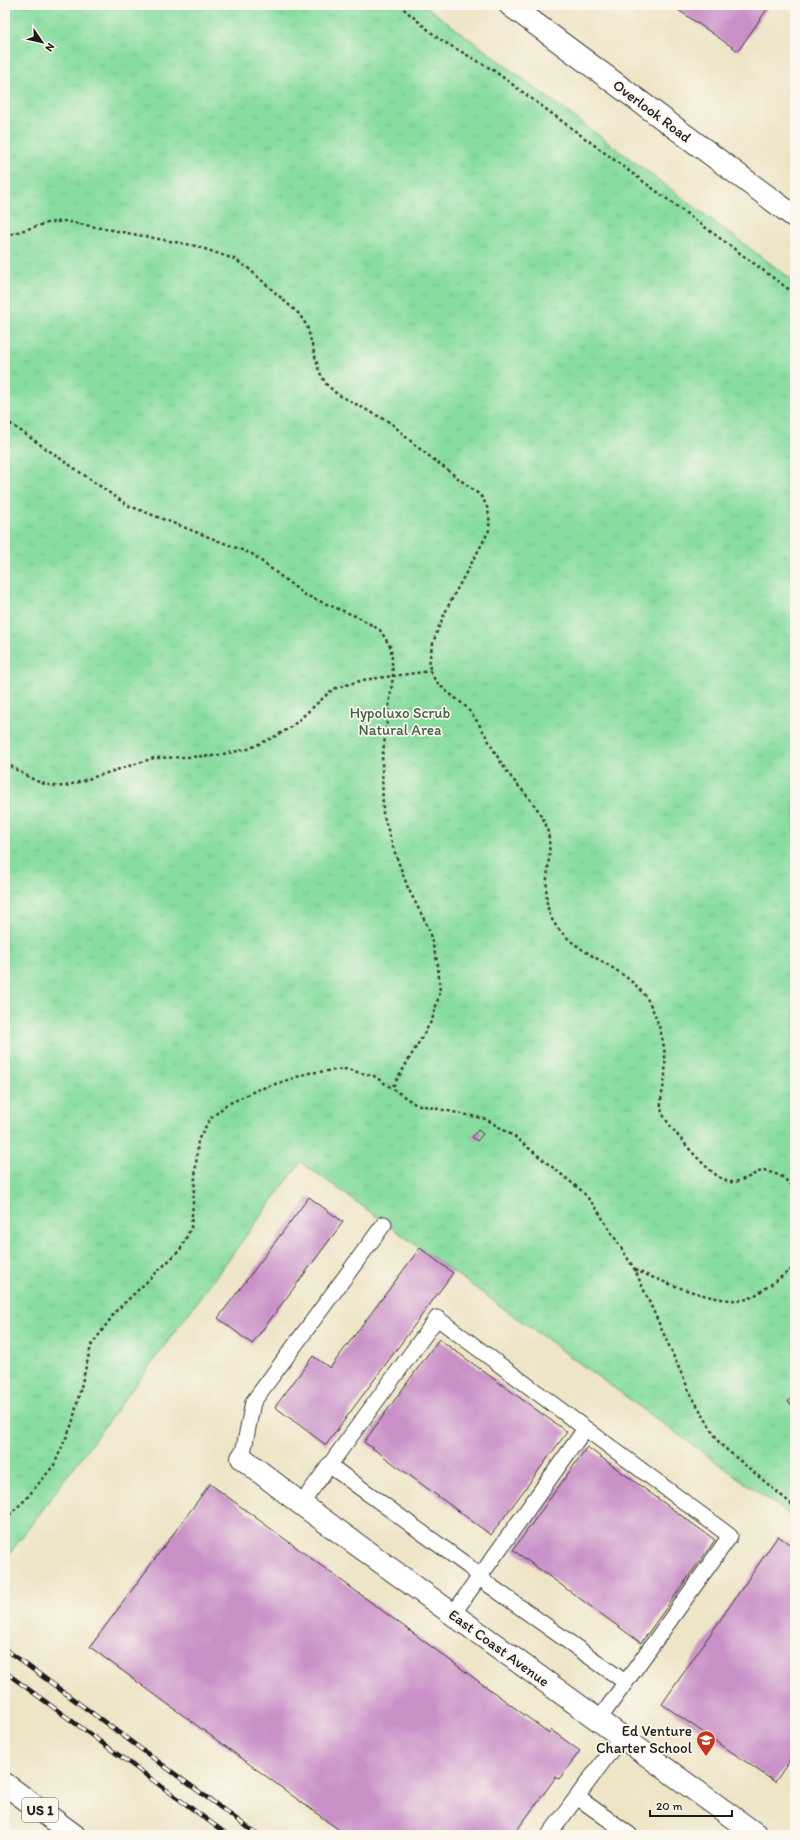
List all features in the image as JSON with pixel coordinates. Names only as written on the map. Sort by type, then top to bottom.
[{"type":"street","name":"Overlook Road","points":[[510,5],[795,217]]},
{"type":"street","name":"East Coast Avenue","points":[[242,1458],[301,1504],[757,1835]]},
{"type":"street","name":"US 1","points":[[5,1784],[74,1835]]},
{"type":"lane","points":[[242,1458],[253,1402],[384,1224]]},
{"type":"lane","points":[[301,1504],[437,1318],[584,1429],[730,1536],[598,1721]]},
{"type":"lane","points":[[453,1614],[584,1429]]},
{"type":"lane","points":[[329,1465],[625,1682]]},
{"type":"lane","points":[[550,1835],[621,1737]]},
{"type":"lane","points":[[577,1797],[630,1835]]},
{"type":"path","points":[[399,5],[439,39],[493,70],[795,294]]},
{"type":"path","points":[[5,236],[47,223],[64,221],[196,246],[234,259],[248,268],[298,314],[307,326],[319,371],[326,384],[343,397],[391,423],[416,446],[480,495],[487,505],[490,516],[489,530],[443,618],[431,652],[431,671],[434,678],[466,707],[479,724],[506,770],[540,812],[546,825],[550,840],[546,891],[548,907],[554,923],[571,941],[628,978],[648,1001],[658,1021],[663,1044],[666,1072],[661,1107],[672,1127],[715,1175],[724,1180],[733,1182],[764,1170],[781,1176],[795,1188]]},
{"type":"path","points":[[5,420],[127,505],[252,554],[304,595],[360,618],[380,630],[391,648],[394,676],[382,760],[383,813],[394,850],[408,888],[428,927],[438,965],[440,992],[432,1020],[392,1088]]},
{"type":"path","points":[[5,763],[40,784],[54,787],[66,786],[154,758],[213,756],[248,749],[290,728],[333,689],[345,684],[431,671]]},
{"type":"path","points":[[635,1270],[660,1280],[730,1302],[748,1299],[795,1267]]},
{"type":"green space","name":"Hypoluxo Scrub Natural Area","points":[[5,5],[424,5],[795,282],[795,1519],[301,1162],[5,1560]]},
{"type":"building","points":[[671,5],[770,5],[738,51]]},
{"type":"building","points":[[478,1130],[483,1134],[477,1141],[472,1137]]},
{"type":"building","points":[[309,1197],[343,1222],[252,1344],[218,1318]]},
{"type":"building","points":[[420,1248],[453,1273],[326,1445],[275,1407],[313,1356],[330,1368]]},
{"type":"building","points":[[439,1339],[567,1432],[491,1535],[364,1442]]},
{"type":"building","points":[[795,1392],[795,1407],[788,1402]]},
{"type":"building","points":[[587,1447],[715,1540],[641,1643],[513,1550]]},
{"type":"building","points":[[210,1484],[549,1733],[551,1730],[580,1751],[559,1779],[556,1777],[517,1830],[520,1832],[518,1835],[346,1835],[90,1647]]},
{"type":"building","points":[[778,1536],[795,1548],[795,1753],[775,1782],[662,1704]]},
{"type":"railway","points":[[5,1649],[258,1835]]},
{"type":"railway","points":[[5,1672],[228,1835]]},
{"type":"place","name":"Ed Venture Charter School","points":[[706,1757]]}]
